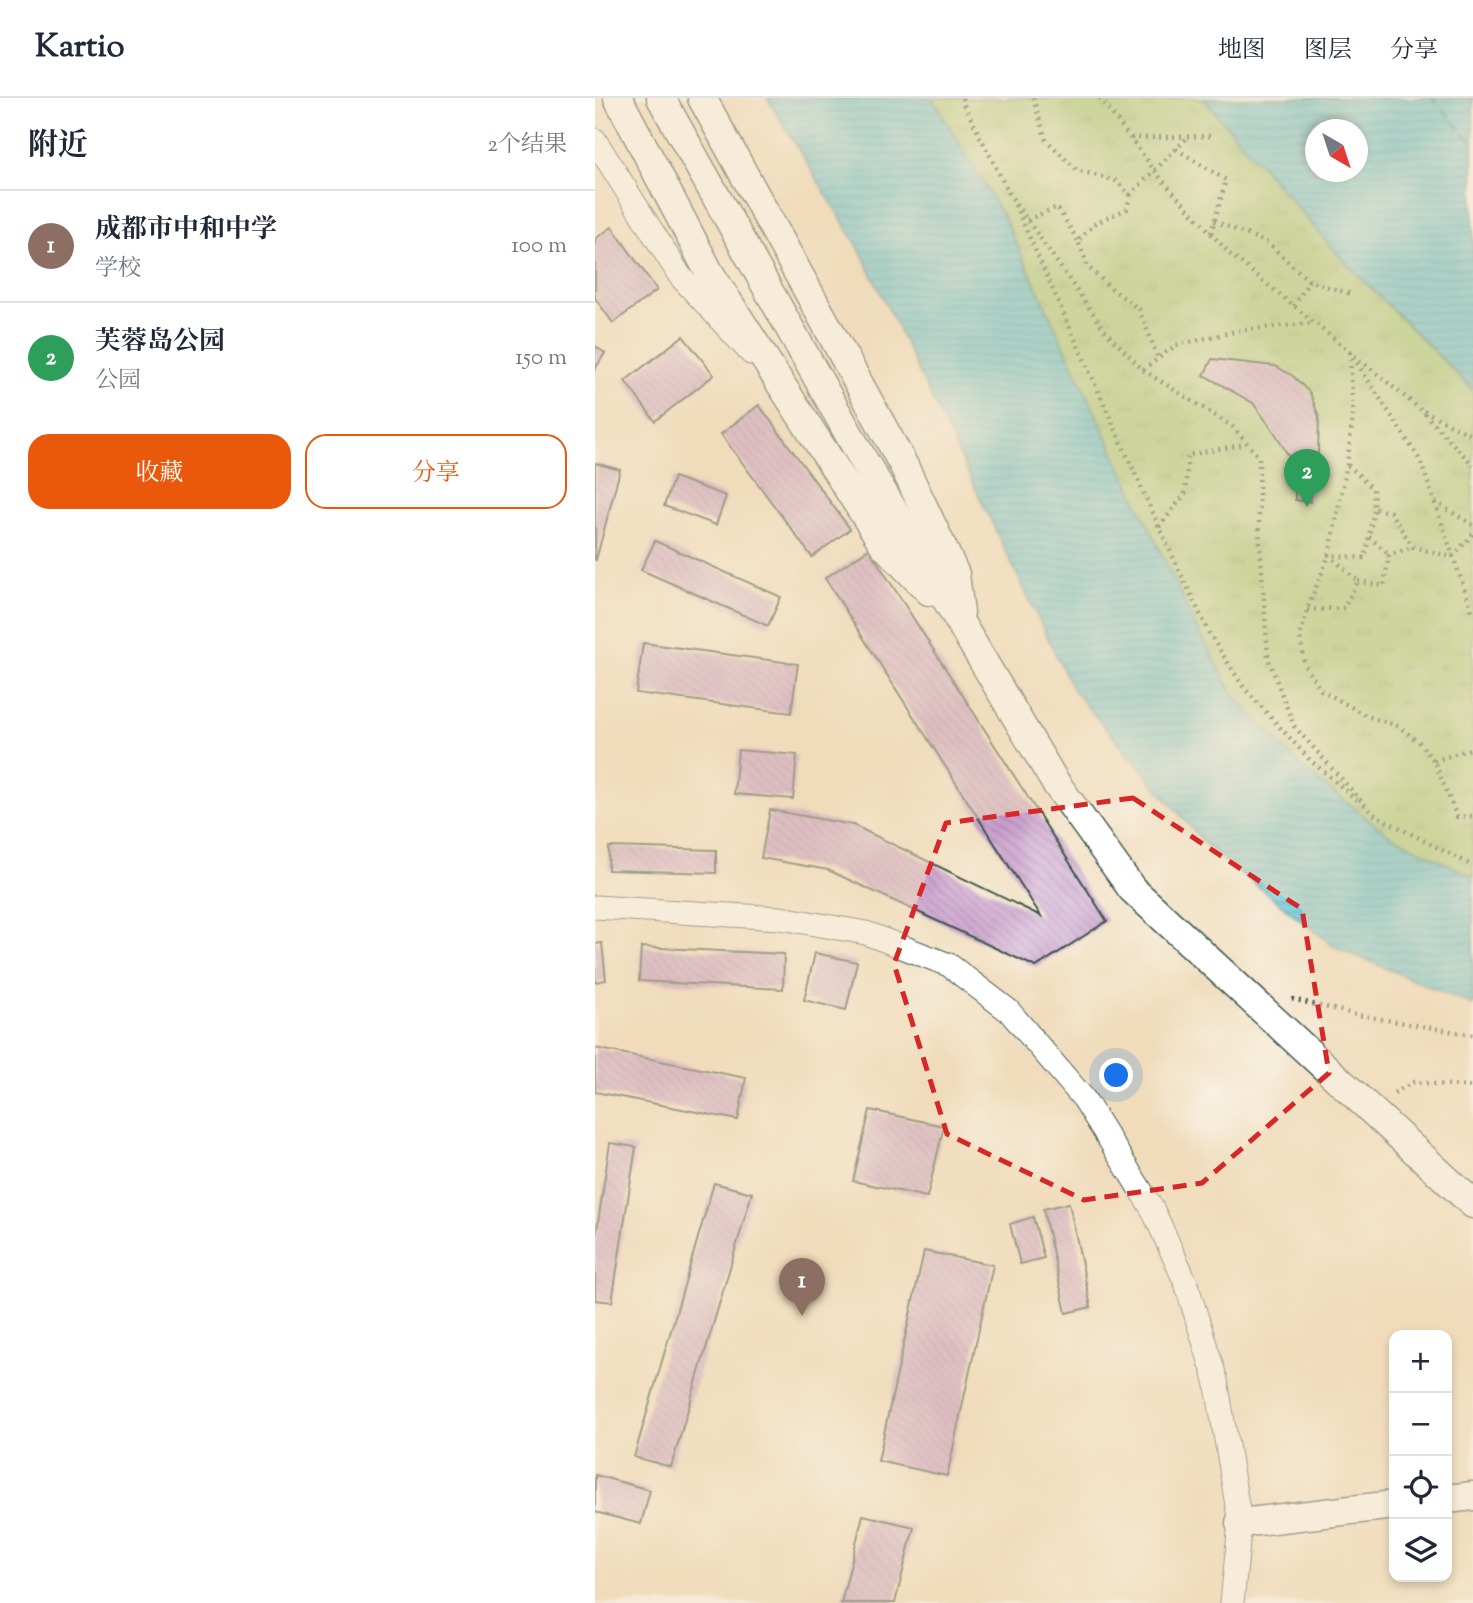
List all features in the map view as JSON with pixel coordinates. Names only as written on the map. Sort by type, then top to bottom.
[{"type":"street","points":[[618,98],[709,272],[884,545],[961,623]]},
{"type":"street","points":[[661,98],[864,461],[1055,782],[1132,889],[1473,1204]]},
{"type":"street","points":[[702,98],[904,466],[955,574],[961,623]]},
{"type":"street","points":[[595,140],[680,276],[784,389]]},
{"type":"street","points":[[595,907],[781,918],[866,933],[949,965],[1009,1011],[1084,1099],[1159,1222],[1187,1283],[1216,1380],[1240,1522],[1232,1603]]},
{"type":"street","points":[[1452,1498],[1473,1496]]},
{"type":"street","points":[[1240,1522],[1389,1506]]},
{"type":"path","points":[[962,98],[1010,195],[1209,634],[1244,688],[1310,760],[1373,814],[1473,866]]},
{"type":"path","points":[[1033,98],[1047,140],[1077,170],[1116,181],[1130,195]]},
{"type":"path","points":[[1100,98],[1155,171],[1229,253],[1420,409],[1473,465]]},
{"type":"path","points":[[1130,138],[1210,136]]},
{"type":"path","points":[[1078,242],[1096,223],[1127,209],[1130,195],[1188,137]]},
{"type":"path","points":[[1176,149],[1226,180],[1211,233]]},
{"type":"path","points":[[1010,195],[1105,332],[1143,370],[1233,427],[1259,457],[1259,529],[1268,659],[1294,726],[1373,814]]},
{"type":"path","points":[[1027,220],[1057,207],[1078,242],[1088,267],[1139,309],[1158,358]]},
{"type":"path","points":[[1214,221],[1268,243],[1309,281],[1352,294]]},
{"type":"path","points":[[1294,306],[1309,281]]},
{"type":"path","points":[[1143,370],[1176,345],[1242,330],[1314,323]]},
{"type":"path","points":[[1350,352],[1353,416],[1347,465],[1329,555],[1307,610],[1300,637],[1305,666],[1321,690],[1367,716],[1398,726],[1420,743],[1434,761],[1458,817],[1473,816]]},
{"type":"path","points":[[1350,352],[1420,460],[1473,614]]},
{"type":"path","points":[[1420,409],[1473,436]]},
{"type":"path","points":[[1159,527],[1185,494],[1188,455],[1247,443]]},
{"type":"path","points":[[1329,555],[1365,558],[1374,509],[1373,489],[1347,465]]},
{"type":"path","points":[[1433,501],[1473,525]]},
{"type":"path","points":[[1374,509],[1390,512],[1413,547]]},
{"type":"path","points":[[1452,557],[1473,534]]},
{"type":"path","points":[[1369,537],[1389,555]]},
{"type":"path","points":[[1389,555],[1413,547],[1452,557]]},
{"type":"path","points":[[1329,555],[1358,581],[1384,586],[1389,555]]},
{"type":"path","points":[[1307,610],[1344,608],[1358,581]]},
{"type":"path","points":[[1434,761],[1473,748]]},
{"type":"path","points":[[1272,1018],[1293,999],[1358,1015],[1473,1035]]},
{"type":"path","points":[[1368,1106],[1414,1082],[1473,1087]]},
{"type":"highlighted area","points":[[1133,798],[1302,909],[1329,1073],[1202,1183],[1084,1200],[947,1134],[894,964],[946,823]]},
{"type":"green space","points":[[932,98],[1203,98],[1341,258],[1473,390],[1473,877],[1389,835],[1303,769],[1233,694],[1195,625],[1004,218]]},
{"type":"water","points":[[767,98],[932,98],[1004,218],[1195,625],[1233,694],[1303,769],[1389,835],[1473,877],[1473,1005],[1335,947],[1206,845],[1073,690],[859,248]]},
{"type":"water","points":[[1203,98],[1473,98],[1473,390],[1341,258]]},
{"type":"building","points":[[612,227],[657,290],[613,323],[595,298],[595,239]]},
{"type":"building","points":[[683,336],[714,375],[655,421],[625,381]]},
{"type":"building","points":[[595,346],[605,353],[595,369]]},
{"type":"building","points":[[1212,359],[1275,366],[1293,376],[1310,393],[1319,417],[1318,452],[1310,502],[1295,500],[1295,467],[1253,403],[1204,375]]},
{"type":"building","points":[[759,405],[850,529],[812,557],[721,434]]},
{"type":"building","points":[[595,463],[620,470],[596,560],[595,560]]},
{"type":"building","points":[[674,477],[726,496],[716,525],[664,506]]},
{"type":"building","points":[[655,541],[781,597],[768,626],[641,570]]},
{"type":"building","points":[[869,549],[1107,921],[1036,967],[828,870],[761,858],[770,810],[853,825],[1041,916],[825,578]]},
{"type":"building","points":[[643,643],[798,664],[791,713],[636,693]]},
{"type":"building","points":[[738,750],[797,755],[793,799],[734,794]]},
{"type":"building","points":[[609,847],[716,850],[716,873],[608,870]]},
{"type":"building","points":[[602,943],[606,980],[595,982],[595,944]]},
{"type":"building","points":[[641,947],[784,954],[783,989],[639,981]]},
{"type":"building","points":[[815,953],[857,962],[846,1010],[804,1000]]},
{"type":"building","points":[[595,1048],[746,1078],[738,1120],[595,1092]]},
{"type":"building","points":[[870,1110],[944,1126],[927,1197],[853,1181]]},
{"type":"building","points":[[610,1143],[636,1147],[612,1302],[595,1300],[595,1242]]},
{"type":"building","points":[[714,1183],[752,1193],[671,1467],[634,1457]]},
{"type":"building","points":[[1069,1203],[1091,1307],[1066,1313],[1043,1209]]},
{"type":"building","points":[[1033,1217],[1044,1258],[1020,1264],[1010,1224]]},
{"type":"building","points":[[924,1251],[993,1265],[947,1476],[878,1461]]},
{"type":"building","points":[[595,1475],[650,1490],[641,1524],[595,1512]]},
{"type":"building","points":[[863,1515],[914,1527],[895,1603],[841,1603]]},
{"type":"ferry route","points":[[1432,98],[1473,143]]},
{"type":"place","name":"芙蓉岛公园","points":[[1307,507]]},
{"type":"place","name":"成都市中和中学","points":[[802,1316]]}]
